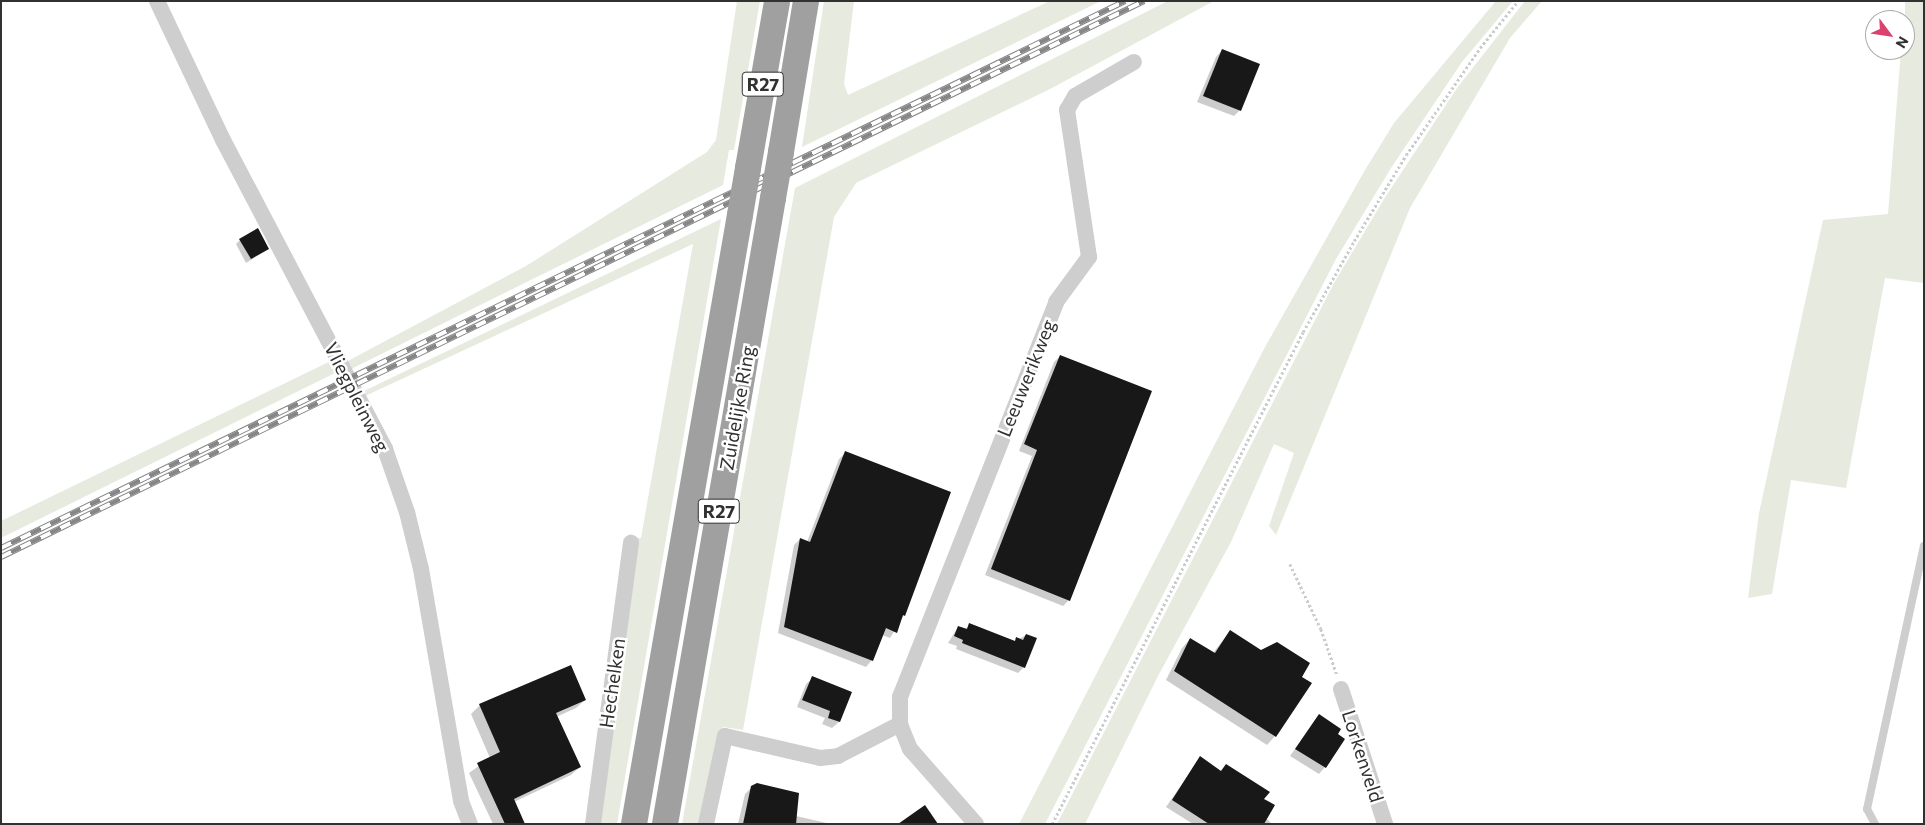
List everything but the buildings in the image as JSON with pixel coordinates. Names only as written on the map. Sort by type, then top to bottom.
[{"type":"highway","name":"Zuidelijke Ring","points":[[634,824],[777,1]]},
{"type":"highway","name":"Zuidelijke Ring","points":[[665,824],[806,1]]},
{"type":"street","name":"Vliegpleinweg","points":[[157,1],[223,140],[385,449],[407,512],[421,568],[461,801],[470,824]]},
{"type":"street","name":"Leeuwerikweg","points":[[976,824],[910,749],[900,724],[900,697],[1056,302],[1089,257],[1067,110],[1075,96],[1134,62]]},
{"type":"street","name":"Hechelken","points":[[593,824],[631,543]]},
{"type":"street","name":"Lorkenveld","points":[[1340,689],[1385,824]]},
{"type":"street","points":[[706,824],[725,736],[820,758],[838,756],[900,724]]},
{"type":"lane","points":[[1875,824],[1867,809],[1924,546]]},
{"type":"path","points":[[1052,824],[1298,341],[1350,249],[1406,155],[1480,48],[1518,1]]},
{"type":"path","points":[[1290,564],[1321,629],[1340,689]]},
{"type":"shaded area","points":[[737,1],[760,1],[734,150],[729,150],[723,185],[349,370],[346,362],[526,266],[707,152],[716,140]]},
{"type":"shaded area","points":[[824,1],[854,1],[844,84],[848,95],[1050,1],[1101,1],[802,147]]},
{"type":"shaded area","points":[[1168,1],[1214,1],[1050,89],[856,183],[834,217],[743,730],[723,727],[701,824],[682,824],[795,188]]},
{"type":"shaded area","points":[[1496,1],[1513,1],[1462,62],[1391,168],[1336,259],[1045,824],[1019,824],[1265,347],[1365,170],[1394,123]]},
{"type":"shaded area","points":[[1525,1],[1542,1],[1510,38],[1410,208],[1276,535],[1269,526],[1294,453],[1274,444],[1231,542],[1158,676],[1085,824],[1057,824],[1334,283],[1384,199],[1457,88]]},
{"type":"shaded area","points":[[1905,1],[1924,1],[1924,283],[1885,278],[1846,488],[1791,480],[1772,594],[1748,598],[1759,513],[1823,220],[1888,214],[1900,60],[1915,60],[1915,10],[1905,10]]},
{"type":"shaded area","points":[[721,219],[617,824],[597,824],[637,538],[641,538],[693,244],[363,397],[362,392]]},
{"type":"shaded area","points":[[333,360],[339,371],[1,538],[1,521]]},
{"type":"railway","points":[[1,548],[1125,1]]},
{"type":"railway","points":[[1,557],[1144,1]]}]
